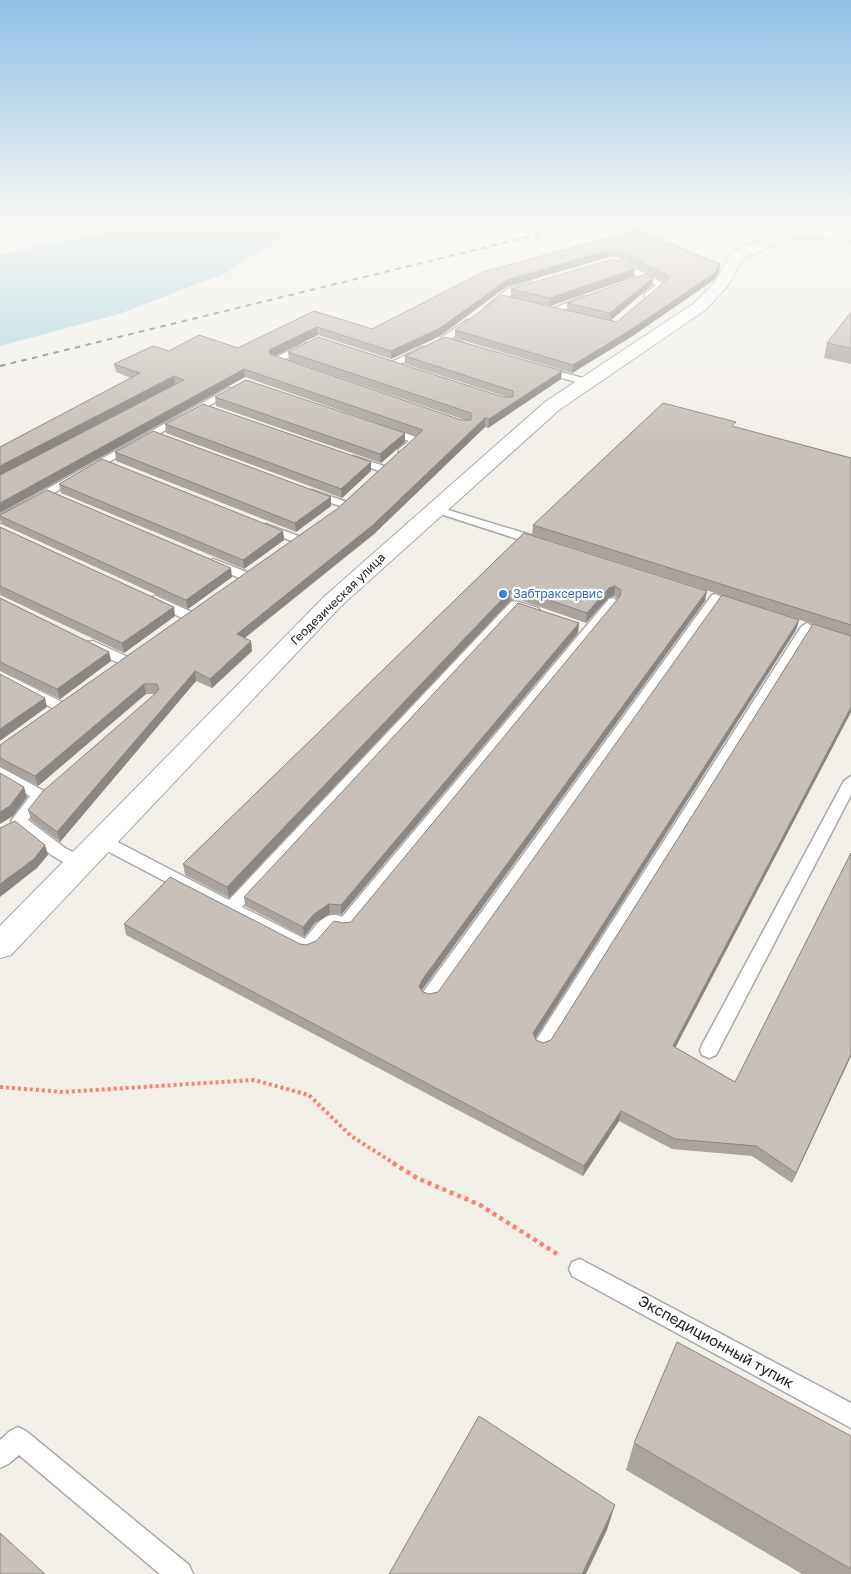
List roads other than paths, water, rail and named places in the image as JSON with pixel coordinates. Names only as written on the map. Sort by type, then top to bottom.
[{"type":"street","name":"Геодезическая улица","points":[[0,946],[333,600],[552,406],[709,297]]},
{"type":"lane","points":[[410,370],[388,362],[444,340],[507,297]]},
{"type":"lane","points":[[568,315],[547,310],[586,297]]},
{"type":"lane","points":[[641,303],[647,297]]},
{"type":"lane","points":[[303,370],[276,360],[317,340]]},
{"type":"lane","points":[[444,340],[472,348]]},
{"type":"lane","points":[[529,365],[588,382]]},
{"type":"lane","points":[[0,520],[246,382]]},
{"type":"lane","points":[[203,406],[221,412]]},
{"type":"lane","points":[[370,481],[416,440],[378,427]]},
{"type":"lane","points":[[154,434],[172,441]]},
{"type":"lane","points":[[338,453],[389,463]]},
{"type":"lane","points":[[104,462],[123,469]]},
{"type":"lane","points":[[298,488],[347,501],[332,514]]},
{"type":"lane","points":[[48,494],[66,501]]},
{"type":"lane","points":[[436,509],[548,545]]},
{"type":"lane","points":[[251,521],[300,537],[282,550]]},
{"type":"lane","points":[[200,557],[245,576]]},
{"type":"lane","points":[[144,595],[189,616]]},
{"type":"lane","points":[[430,996],[715,598]]},
{"type":"lane","points":[[102,841],[307,948],[332,920],[344,926],[613,602]]},
{"type":"lane","points":[[231,908],[515,605],[552,618]]},
{"type":"lane","points":[[570,624],[588,630]]},
{"type":"lane","points":[[543,1044],[807,627]]},
{"type":"lane","points":[[80,639],[125,661]]},
{"type":"lane","points":[[0,674],[65,704],[46,717]]},
{"type":"lane","points":[[0,772],[43,791],[13,824],[58,852],[80,863]]},
{"type":"lane","points":[[709,1050],[851,781]]},
{"type":"lane","name":"Экспедиционный тупик","points":[[580,1269],[851,1416]]},
{"type":"lane","points":[[0,1456],[18,1439],[180,1574]]},
{"type":"water","points":[[0,297],[162,297],[119,314],[0,346]]},
{"type":"railway","points":[[0,366],[280,297]]},
{"type":"place","name":"Забтраксервис","points":[[503,594]]}]
